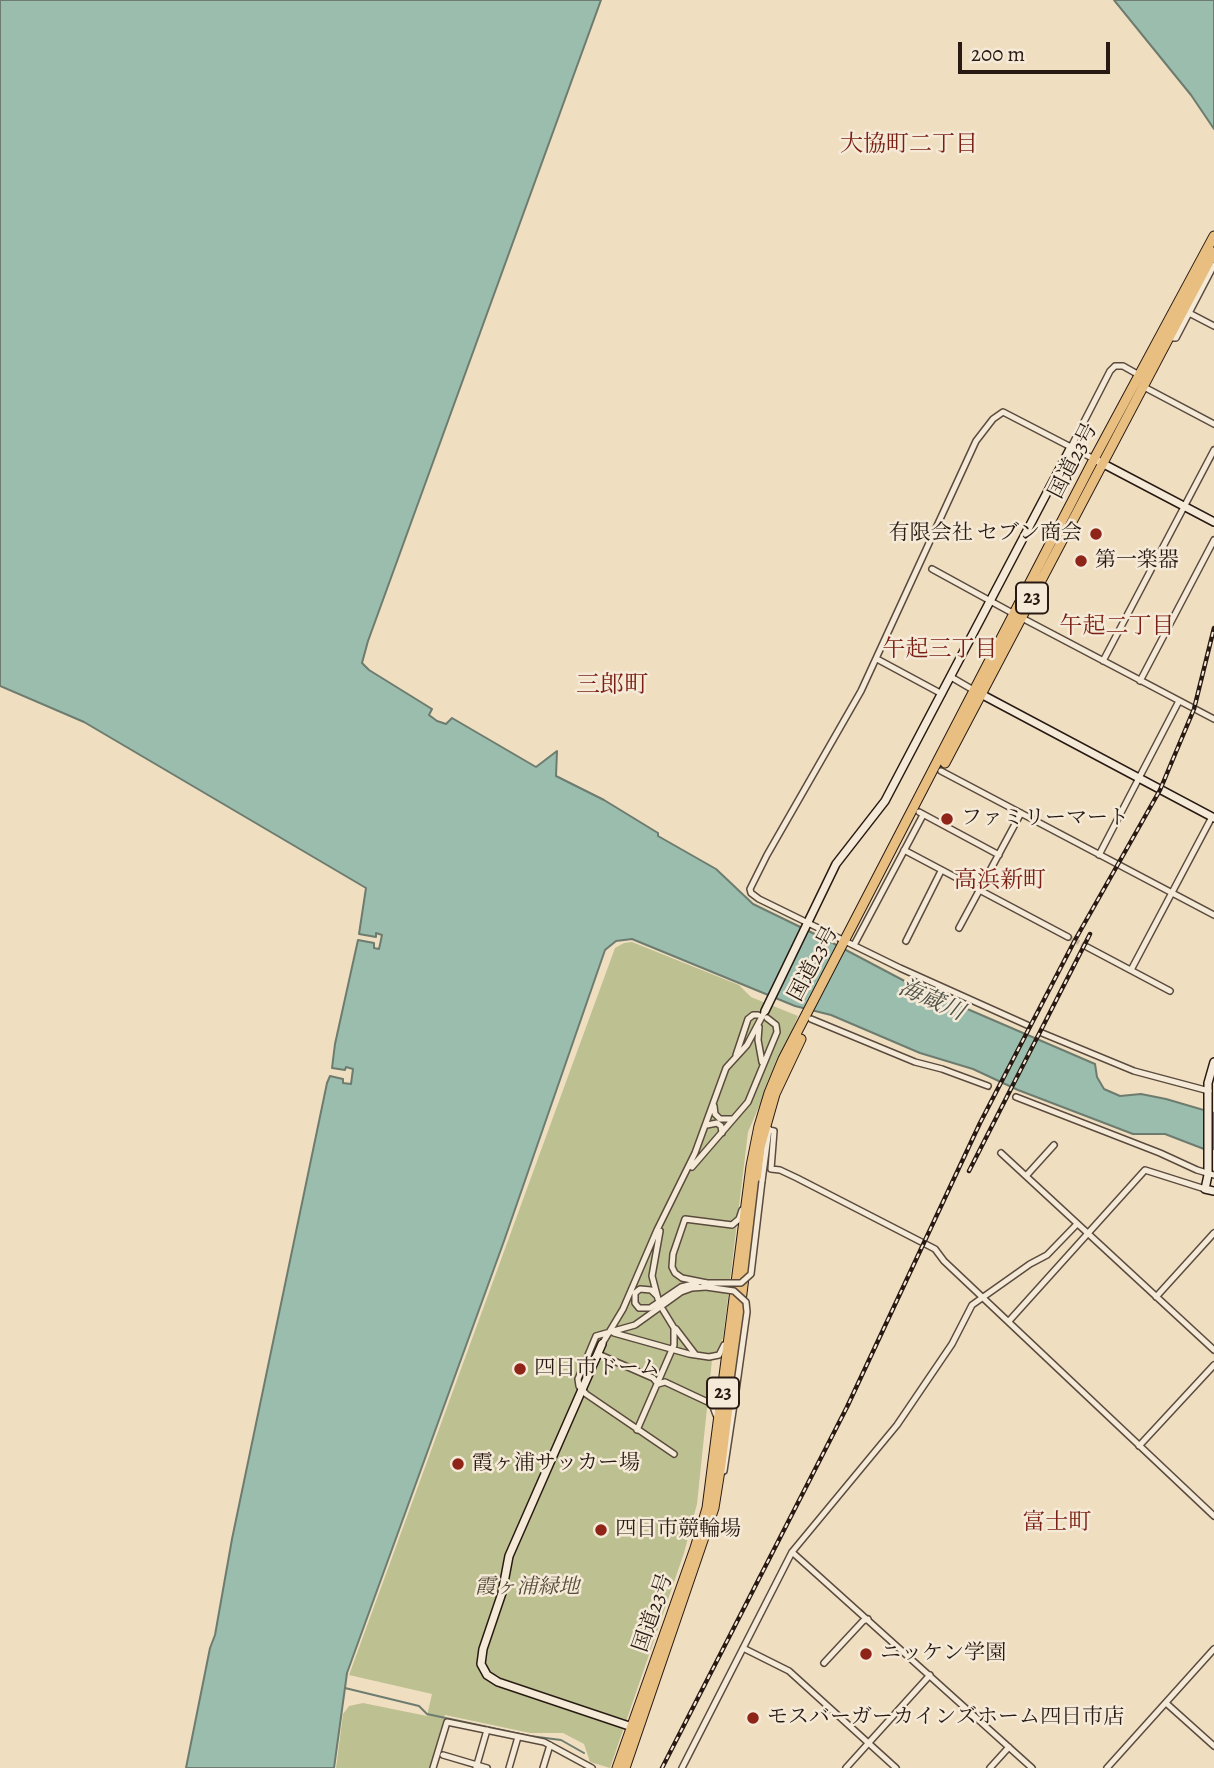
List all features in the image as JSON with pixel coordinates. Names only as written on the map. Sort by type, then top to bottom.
[{"type":"highway","name":"国道23号","points":[[617,1768],[702,1528],[715,1464],[755,1142],[775,1076],[848,944],[1018,616],[1094,459],[1214,236]]},
{"type":"highway","name":"国道23号","points":[[1018,616],[1104,464],[1214,253]]},
{"type":"highway","name":"国道23号","points":[[848,944],[921,813],[978,693]]},
{"type":"highway","name":"国道23号","points":[[625,1768],[713,1508],[721,1464],[760,1147],[772,1102],[810,1016]]},
{"type":"street","points":[[1170,338],[1176,338],[1214,265]]},
{"type":"street","points":[[1189,313],[1214,326]]},
{"type":"street","points":[[632,1727],[498,1682],[487,1675],[481,1664],[483,1649],[502,1592],[509,1556],[602,1344],[623,1310],[683,1178],[726,1068],[751,1039],[836,864],[885,801],[1110,371],[1115,366],[1123,366],[1139,375]]},
{"type":"street","points":[[1144,387],[1214,424]]},
{"type":"street","points":[[1027,1025],[848,944],[759,899],[750,889],[861,691],[976,441],[993,418],[1005,413],[1214,522]]},
{"type":"street","points":[[1103,661],[1214,450]]},
{"type":"street","points":[[1140,681],[1214,540]]},
{"type":"street","points":[[932,569],[1214,719]]},
{"type":"street","points":[[877,659],[942,694]]},
{"type":"street","points":[[951,677],[1213,818],[1131,970]]},
{"type":"street","points":[[1099,855],[1179,701]]},
{"type":"street","points":[[941,771],[1214,915]]},
{"type":"street","points":[[848,944],[904,850],[921,813],[999,855]]},
{"type":"street","points":[[960,928],[1021,814]]},
{"type":"street","points":[[904,850],[1068,937]]},
{"type":"street","points":[[906,941],[941,871]]},
{"type":"street","points":[[1087,947],[1170,991]]},
{"type":"street","points":[[683,1178],[748,1102],[777,1032],[776,1025],[763,1015],[753,1015],[748,1019],[735,1058]]},
{"type":"street","points":[[761,1068],[762,1056],[757,1037],[763,1015]]},
{"type":"street","points":[[810,1016],[915,1062],[988,1086]]},
{"type":"street","points":[[1042,1033],[1135,1071],[1210,1090]]},
{"type":"street","points":[[1205,1189],[1210,1174],[1209,1072],[1214,1062]]},
{"type":"street","points":[[671,1202],[660,1230],[653,1270],[652,1280],[657,1297],[651,1290],[640,1289],[634,1297],[639,1308],[650,1308],[686,1285],[741,1283],[751,1274],[769,1130],[774,1105],[789,1063]]},
{"type":"street","points":[[1016,1097],[1210,1174]]},
{"type":"street","points":[[714,1104],[715,1114],[720,1119],[736,1118]]},
{"type":"street","points":[[705,1127],[709,1123],[717,1123],[721,1126],[722,1133]]},
{"type":"street","points":[[769,1130],[774,1131],[771,1169],[777,1169],[930,1246],[1214,1516]]},
{"type":"street","points":[[713,1508],[726,1464],[747,1307],[743,1297],[734,1291],[688,1280],[674,1273],[671,1259],[685,1219],[724,1225],[736,1222],[742,1210],[755,1142]]},
{"type":"street","points":[[1026,1176],[1054,1145]]},
{"type":"street","points":[[1000,1153],[1214,1350]]},
{"type":"street","points":[[1009,1321],[1145,1170],[1214,1191]]},
{"type":"street","points":[[682,1768],[792,1552],[897,1425],[952,1344],[972,1305],[1047,1255],[1077,1224]]},
{"type":"street","points":[[1156,1297],[1214,1233]]},
{"type":"street","points":[[608,1333],[713,1357],[722,1352],[738,1278]]},
{"type":"street","points":[[674,1454],[582,1391],[578,1379],[593,1338],[635,1325],[687,1290],[707,1285]]},
{"type":"street","points":[[663,1310],[696,1355]]},
{"type":"street","points":[[637,1430],[673,1350],[675,1335],[672,1324]]},
{"type":"street","points":[[598,1354],[653,1377],[658,1384]]},
{"type":"street","points":[[1139,1446],[1214,1365]]},
{"type":"street","points":[[658,1384],[665,1382],[714,1405],[715,1464]]},
{"type":"street","points":[[792,1552],[1032,1768]]},
{"type":"street","points":[[824,1663],[863,1621],[868,1619]]},
{"type":"street","points":[[743,1648],[789,1671],[895,1768]]},
{"type":"street","points":[[1107,1768],[1214,1649]]},
{"type":"street","points":[[846,1768],[930,1675]]},
{"type":"street","points":[[1166,1703],[1214,1746]]},
{"type":"street","points":[[433,1768],[447,1722],[550,1745],[592,1768]]},
{"type":"street","points":[[476,1767],[487,1730]]},
{"type":"street","points":[[509,1768],[518,1737]]},
{"type":"street","points":[[542,1768],[550,1745]]},
{"type":"street","points":[[990,1768],[1009,1747]]},
{"type":"street","points":[[443,1755],[476,1767],[487,1768]]},
{"type":"street","points":[[457,1768],[459,1760]]},
{"type":"green space","name":"霞ヶ浦緑地","points":[[632,942],[739,985],[751,997],[798,1016],[748,1132],[723,1338],[712,1360],[697,1504],[684,1553],[610,1768],[590,1762],[584,1744],[563,1733],[530,1733],[445,1715],[429,1768],[336,1768],[343,1714],[349,1706],[363,1703],[427,1716],[432,1694],[349,1675],[615,948]]},
{"type":"water","name":"海蔵川","points":[[0,0],[601,0],[362,663],[432,709],[429,715],[437,721],[446,724],[452,718],[536,767],[557,751],[556,776],[604,800],[658,833],[658,836],[716,869],[753,904],[914,986],[1095,1064],[1097,1077],[1104,1089],[1120,1096],[1141,1094],[1166,1099],[1214,1113],[1214,1149],[1204,1149],[1165,1134],[1133,1134],[1018,1090],[973,1069],[920,1053],[831,1015],[795,1006],[632,939],[616,941],[605,950],[504,1241],[347,1673],[334,1768],[186,1768],[327,1083],[330,1076],[351,1084],[353,1069],[332,1068],[358,940],[374,943],[374,948],[379,949],[382,935],[376,933],[376,937],[359,934],[366,888],[84,722],[0,686]]},
{"type":"water","points":[[1114,0],[1214,0],[1214,129],[1191,95]]},
{"type":"waterway","points":[[345,1688],[419,1706],[427,1714],[561,1740],[584,1753]]},
{"type":"tunnel","points":[[1068,937],[1087,947]]},
{"type":"railway","points":[[662,1768],[847,1407],[980,1123],[1075,940],[1160,790],[1194,709],[1214,628]]},
{"type":"railway","points":[[969,1171],[1090,934]]},
{"type":"place","name":"有限会社 セブン商会","points":[[1096,534]]},
{"type":"place","name":"第一楽器","points":[[1081,561]]},
{"type":"place","name":"ファミリーマート","points":[[947,819]]},
{"type":"place","name":"四日市ドーム","points":[[520,1369]]},
{"type":"place","name":"霞ヶ浦サッカー場","points":[[458,1464]]},
{"type":"place","name":"四日市競輪場","points":[[601,1530]]},
{"type":"place","name":"ニッケン学園","points":[[866,1654]]},
{"type":"place","name":"モスバーガーカインズホーム四日市店","points":[[753,1718]]},
{"type":"district","name":"大協町二丁目","points":[[909,145]]},
{"type":"district","name":"午起二丁目","points":[[1117,627]]},
{"type":"district","name":"午起三丁目","points":[[940,650]]},
{"type":"district","name":"三郎町","points":[[612,686]]},
{"type":"district","name":"高浜新町","points":[[1000,881]]},
{"type":"district","name":"富士町","points":[[1057,1523]]}]
